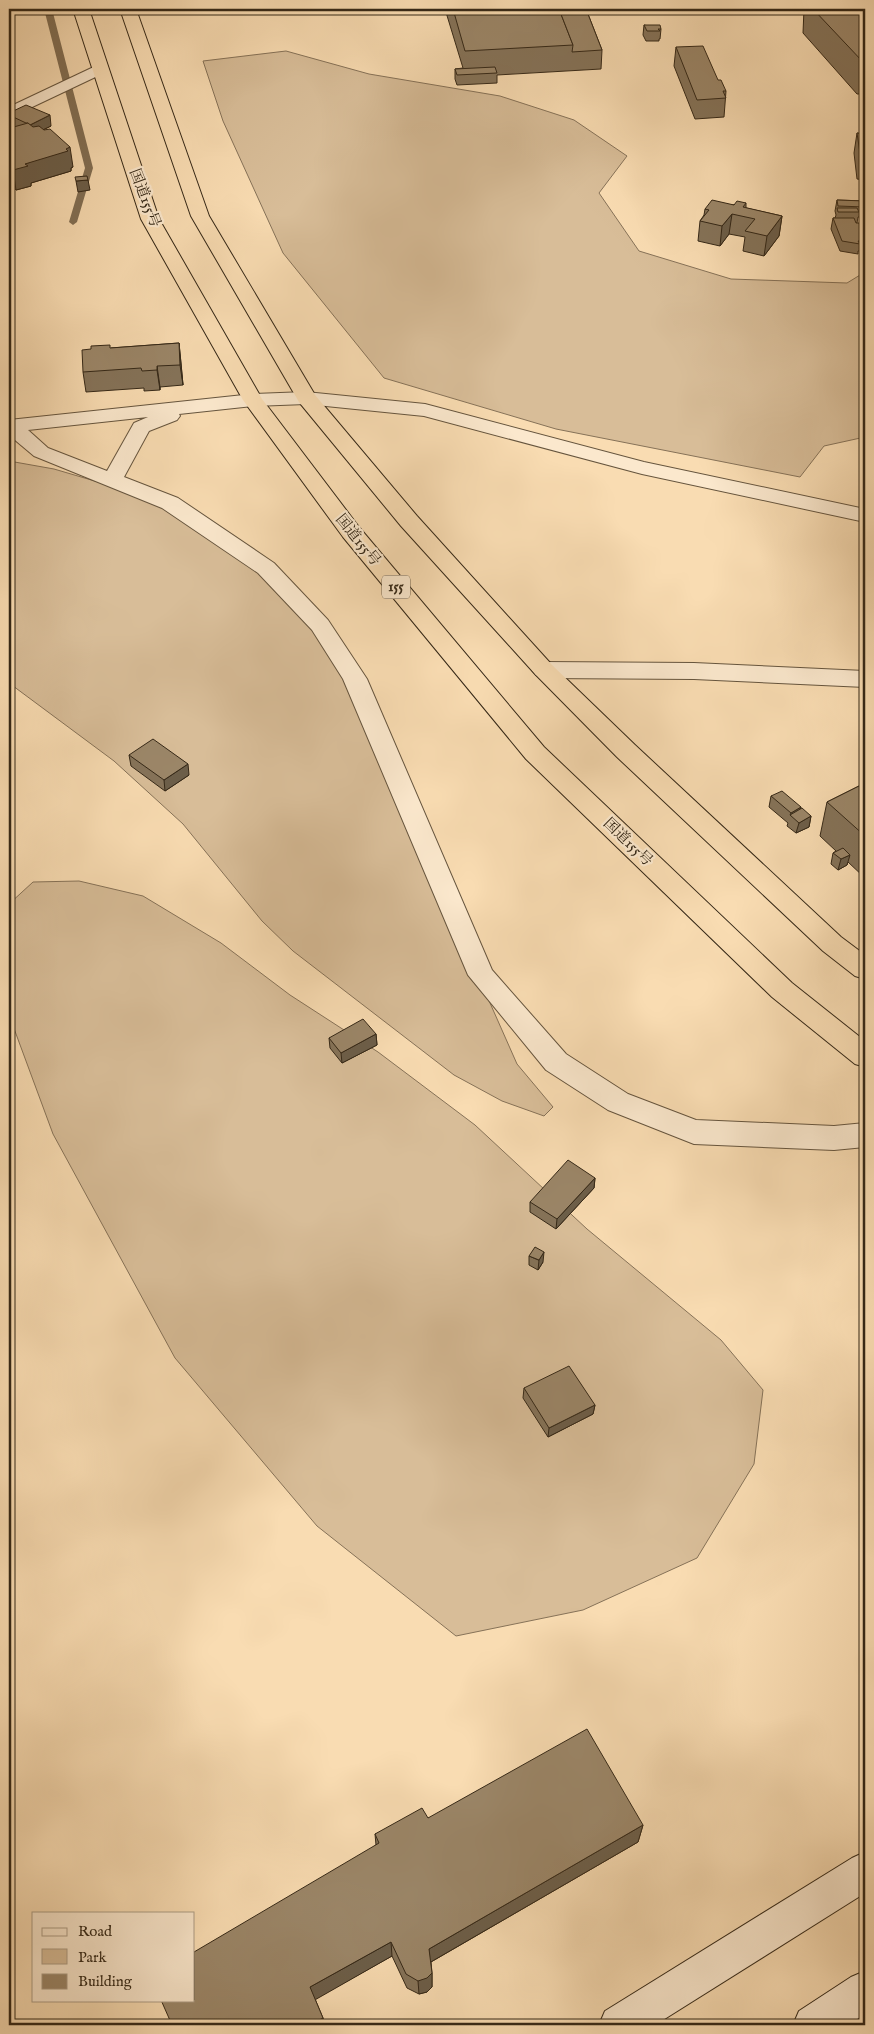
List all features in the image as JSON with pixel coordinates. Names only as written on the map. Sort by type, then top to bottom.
[{"type":"highway","name":"国道155号","points":[[81,9],[150,219],[253,400],[351,532],[535,753],[782,990],[865,1056]]},
{"type":"highway","points":[[128,9],[200,216],[306,398],[409,521],[544,670],[626,751],[832,944],[865,969]]},
{"type":"street","points":[[9,113],[100,69]]},
{"type":"street","points":[[10,426],[253,400],[306,398],[425,410],[642,468],[865,515]]},
{"type":"street","points":[[112,480],[141,427],[192,408]]},
{"type":"street","points":[[10,426],[41,452],[170,503],[266,568],[320,625],[354,678],[482,976],[556,1062],[618,1102],[694,1132],[834,1138],[865,1135]]},
{"type":"street","points":[[544,670],[694,670],[865,680]]},
{"type":"street","points":[[619,2025],[865,1871]]},
{"type":"street","points":[[813,2025],[865,1991]]},
{"type":"green space","points":[[286,51],[369,74],[500,96],[574,120],[627,156],[599,193],[639,251],[731,279],[847,283],[865,272],[865,437],[824,446],[800,477],[556,429],[384,378],[283,253],[223,121],[203,61]]},
{"type":"green space","points":[[9,461],[54,469],[105,484],[168,510],[268,578],[299,610],[334,658],[352,691],[517,1064],[553,1107],[544,1116],[502,1101],[454,1075],[293,951],[262,921],[183,824],[114,761],[9,683]]},
{"type":"green space","points":[[79,881],[143,896],[221,943],[290,995],[378,1052],[475,1125],[587,1229],[721,1340],[763,1390],[754,1464],[697,1558],[583,1610],[456,1636],[317,1526],[175,1358],[53,1134],[9,1015],[9,904],[33,882]]},
{"type":"building","points":[[453,9],[559,9],[573,45],[465,51]]},
{"type":"building","points":[[559,9],[586,9],[602,50],[572,52],[573,45]]},
{"type":"building","points":[[813,9],[865,9],[865,62],[863,62]]},
{"type":"building","points":[[644,25],[660,25],[661,29],[658,29],[660,31],[647,31]]},
{"type":"building","points":[[703,46],[718,80],[721,80],[726,91],[723,91],[726,98],[697,100],[676,47]]},
{"type":"building","points":[[495,67],[497,73],[457,75],[455,69]]},
{"type":"building","points":[[26,105],[50,115],[30,125],[9,115],[9,113]]},
{"type":"building","points":[[28,123],[33,127],[39,126],[44,130],[50,129],[70,147],[66,149],[68,151],[25,164],[28,166],[13,170],[9,167],[9,157],[14,155],[9,149],[9,127]]},
{"type":"building","points":[[857,133],[865,134],[865,160],[861,160]]},
{"type":"building","points":[[87,176],[88,180],[76,181],[75,177]]},
{"type":"building","points":[[712,200],[734,205],[737,201],[746,203],[743,207],[782,216],[767,236],[745,231],[755,219],[732,214],[722,226],[700,221],[709,210],[705,209]]},
{"type":"building","points":[[837,200],[865,201],[865,207],[838,206]]},
{"type":"building","points":[[837,208],[857,208],[859,212],[838,212]]},
{"type":"building","points":[[833,218],[854,218],[856,223],[859,223],[863,234],[860,234],[862,241],[858,241],[860,244],[842,241]]},
{"type":"building","points":[[179,343],[180,365],[157,366],[157,370],[142,371],[141,368],[83,372],[82,350],[91,349],[91,346],[110,345],[110,348]]},
{"type":"building","points":[[153,739],[188,764],[164,780],[129,755]]},
{"type":"building","points":[[865,783],[865,836],[827,802]]},
{"type":"building","points":[[782,791],[801,807],[791,813],[771,796]]},
{"type":"building","points":[[802,808],[811,816],[799,823],[790,815]]},
{"type":"building","points":[[843,848],[850,855],[841,859],[833,853]]},
{"type":"building","points":[[363,1019],[376,1034],[341,1053],[329,1038]]},
{"type":"building","points":[[568,1160],[595,1178],[557,1219],[530,1202]]},
{"type":"building","points":[[535,1247],[544,1252],[539,1260],[529,1256]]},
{"type":"building","points":[[569,1366],[595,1405],[549,1428],[524,1388]]},
{"type":"building","points":[[587,1729],[643,1825],[429,1949],[432,1973],[427,1978],[418,1981],[406,1974],[391,1942],[310,1987],[323,2018],[310,2025],[172,2025],[162,2002],[195,2002],[195,1951],[379,1843],[375,1834],[422,1808],[428,1818]]},
{"type":"waterway","points":[[48,9],[89,168],[73,222]]}]
